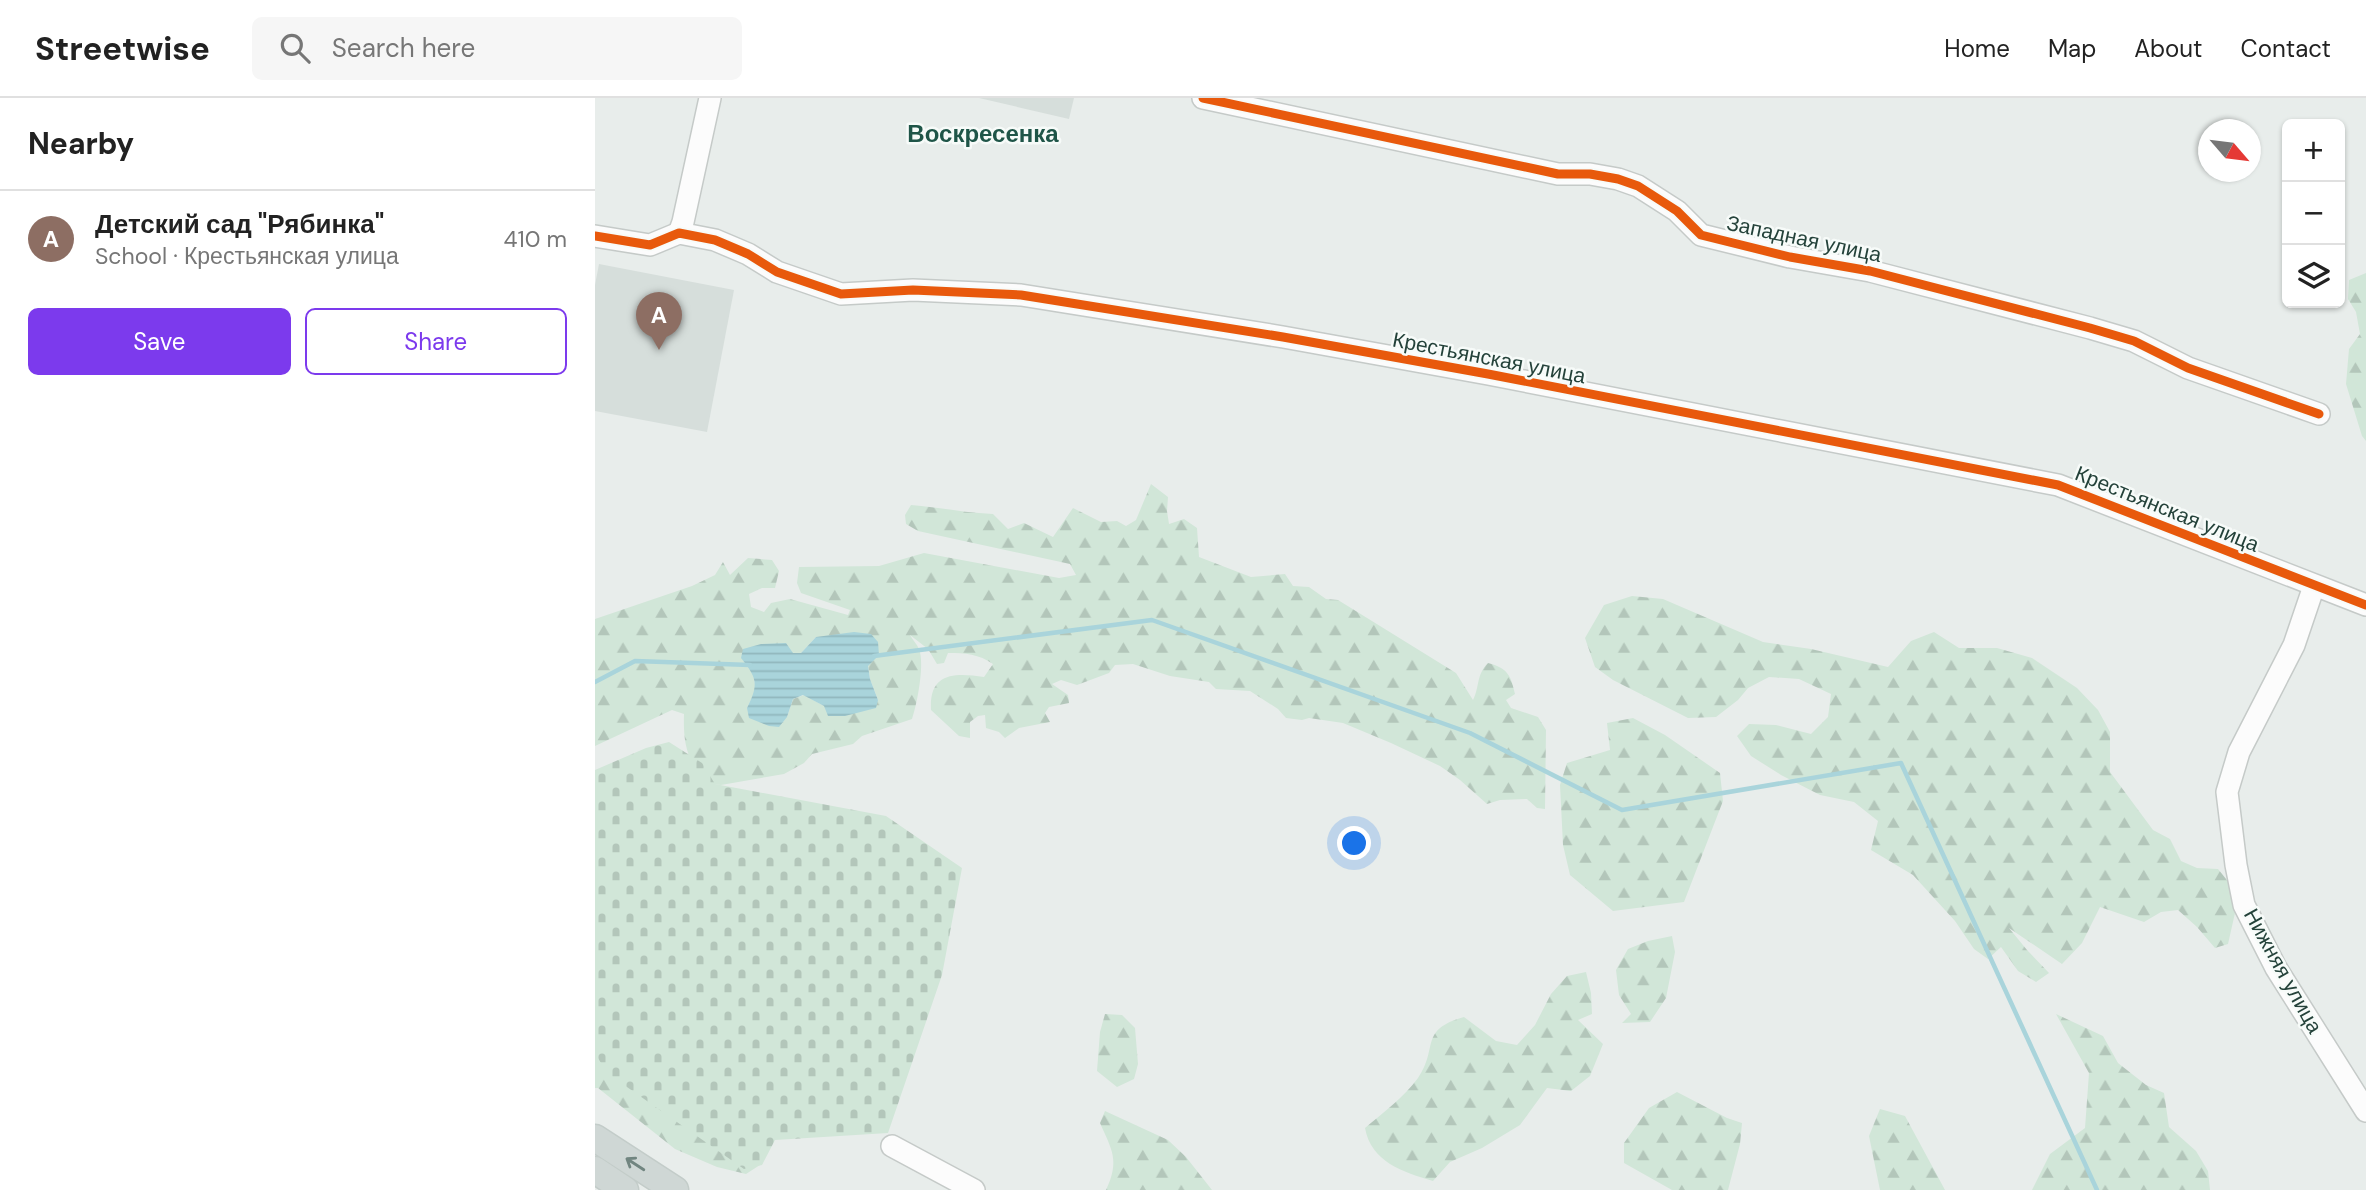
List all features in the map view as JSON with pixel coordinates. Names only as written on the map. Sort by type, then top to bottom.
[{"type":"main road","points":[[595,1138],[675,1190]]},
{"type":"main road","points":[[595,1170],[625,1190]]},
{"type":"street","points":[[596,239],[650,245],[679,233],[711,98]]},
{"type":"street","name":"Западная улица","points":[[1203,98],[1558,174],[1590,174],[1618,179],[1638,186],[1677,211],[1701,235],[1790,257],[1870,271],[2091,328],[2134,341],[2188,368],[2319,414]]},
{"type":"street","name":"Крестьянская улица","points":[[679,233],[715,240],[748,254],[777,272],[841,294],[913,290],[1021,295],[1283,337],[1463,370],[2057,485],[2107,502],[2187,537],[2366,605]]},
{"type":"street","name":"Нижняя улица","points":[[2314,586],[2294,645],[2239,752],[2227,792],[2244,905],[2276,968],[2366,1111]]},
{"type":"street","points":[[892,1146],[974,1190]]},
{"type":"shaded area","points":[[979,98],[1074,98],[1069,119]]},
{"type":"shaded area","points":[[599,264],[734,290],[707,432],[595,411],[595,285]]},
{"type":"green space","points":[[2366,273],[2366,441],[2362,436],[2346,384],[2349,349],[2360,334],[2356,312],[2348,299],[2349,280]]},
{"type":"green space","points":[[1151,484],[1168,497],[1169,524],[1184,519],[1197,528],[1199,557],[1251,577],[1285,574],[1293,586],[1309,587],[1326,599],[1338,600],[1456,673],[1473,700],[1482,672],[1488,663],[1504,670],[1510,678],[1515,694],[1506,700],[1511,708],[1538,717],[1546,730],[1545,809],[1537,808],[1527,799],[1500,800],[1487,804],[1440,766],[1343,723],[1286,718],[1278,709],[1250,691],[1216,689],[1209,682],[1170,676],[1133,664],[1115,665],[1109,673],[1077,685],[1061,680],[1052,684],[1068,695],[1069,703],[1049,707],[1045,713],[1050,722],[1019,728],[1005,738],[999,732],[986,728],[985,715],[978,716],[970,722],[970,738],[959,736],[931,710],[934,688],[939,682],[954,676],[984,677],[993,664],[972,655],[948,653],[944,663],[937,664],[928,649],[910,635],[921,656],[921,674],[912,719],[862,736],[853,744],[812,754],[804,763],[784,774],[721,785],[707,784],[695,768],[688,752],[684,714],[672,710],[595,746],[595,619],[692,586],[715,575],[723,562],[730,575],[748,558],[772,560],[779,571],[775,588],[762,588],[749,594],[751,607],[764,612],[771,603],[790,599],[848,615],[850,610],[801,593],[797,583],[799,567],[879,566],[924,553],[1059,578],[1076,575],[1070,564],[918,531],[906,524],[905,515],[911,505],[993,514],[1008,529],[1024,523],[1053,537],[1073,508],[1101,522],[1117,521],[1126,526],[1136,520]],"holes":[[[816,637],[868,666],[878,700],[824,706],[804,695],[793,699],[787,717],[747,708],[756,690],[753,673],[793,653],[801,653]]]},
{"type":"green space","points":[[1632,596],[1663,599],[1763,642],[1811,649],[1888,667],[1911,641],[1934,632],[1959,648],[1997,648],[2032,658],[2077,688],[2098,710],[2110,732],[2110,772],[2153,830],[2170,839],[2181,861],[2197,868],[2218,869],[2235,890],[2235,913],[2228,944],[2215,948],[2178,910],[2161,912],[2144,922],[2100,907],[2082,943],[2062,964],[2009,928],[2049,973],[2036,982],[2018,971],[2001,947],[1988,959],[1974,949],[1955,921],[1913,875],[1871,850],[1878,821],[1854,802],[1820,795],[1781,775],[1751,756],[1737,736],[1749,724],[1776,725],[1811,734],[1828,717],[1831,694],[1799,679],[1769,677],[1748,688],[1738,700],[1716,717],[1688,718],[1613,680],[1595,667],[1585,638],[1604,605]]},
{"type":"green space","points":[[1633,718],[1665,735],[1720,773],[1723,801],[1684,902],[1613,911],[1570,875],[1563,845],[1560,785],[1567,763],[1610,750],[1607,723]]},
{"type":"green space","points":[[669,742],[702,763],[715,784],[886,816],[962,868],[942,975],[888,1133],[775,1140],[762,1165],[744,1169],[607,1073],[595,1053],[595,770],[646,748]]},
{"type":"green space","points":[[1672,936],[1675,952],[1666,998],[1650,1022],[1622,1023],[1631,1014],[1619,995],[1616,970],[1628,949]]},
{"type":"green space","points":[[1586,972],[1592,1014],[1578,1020],[1603,1044],[1590,1076],[1571,1091],[1547,1088],[1520,1125],[1482,1148],[1450,1162],[1433,1181],[1390,1164],[1374,1149],[1365,1128],[1400,1098],[1418,1078],[1428,1058],[1435,1034],[1440,1028],[1464,1017],[1496,1041],[1517,1045],[1535,1025],[1551,994],[1567,976]]},
{"type":"green space","points":[[595,991],[763,1163],[746,1174],[717,1167],[675,1149],[595,1088]]},
{"type":"green space","points":[[1105,1014],[1122,1015],[1135,1028],[1138,1064],[1134,1079],[1117,1087],[1097,1071],[1100,1032]]},
{"type":"green space","points":[[2056,1014],[2103,1036],[2118,1063],[2146,1085],[2164,1093],[2169,1127],[2196,1151],[2208,1171],[2210,1190],[2032,1190],[2050,1154],[2085,1128],[2089,1073]]},
{"type":"green space","points":[[1677,1092],[1742,1123],[1740,1144],[1728,1190],[1672,1190],[1624,1163],[1624,1143],[1649,1108]]},
{"type":"green space","points":[[1880,1109],[1905,1116],[1945,1190],[1880,1190],[1869,1136]]},
{"type":"green space","points":[[1105,1111],[1168,1140],[1186,1157],[1212,1190],[1106,1190],[1113,1171],[1113,1156],[1100,1123]]},
{"type":"water","points":[[854,632],[871,634],[878,642],[879,655],[868,666],[878,700],[876,708],[845,716],[828,716],[824,706],[803,695],[793,699],[787,717],[779,727],[749,718],[747,708],[755,681],[741,658],[743,649],[761,644],[786,643],[793,653],[801,653],[816,637]]},
{"type":"waterway","points":[[874,656],[1152,620],[1470,733],[1622,810],[1901,763],[2097,1190]]},
{"type":"waterway","points":[[595,682],[635,661],[750,665]]},
{"type":"cycle path","points":[[1203,98],[1558,174],[1590,174],[1618,179],[1638,186],[1677,211],[1701,235],[1790,257],[1870,271],[2090,328],[2134,341],[2188,368],[2319,414]]},
{"type":"cycle path","points":[[595,236],[650,245],[679,233],[715,240],[748,254],[777,272],[841,294],[913,290],[1021,295],[1283,337],[1488,374],[2058,485],[2366,605]]},
{"type":"place","name":"Детский сад \"Рябинка\"","points":[[659,350]]},
{"type":"district","name":"Воскресенка","points":[[983,133]]}]
